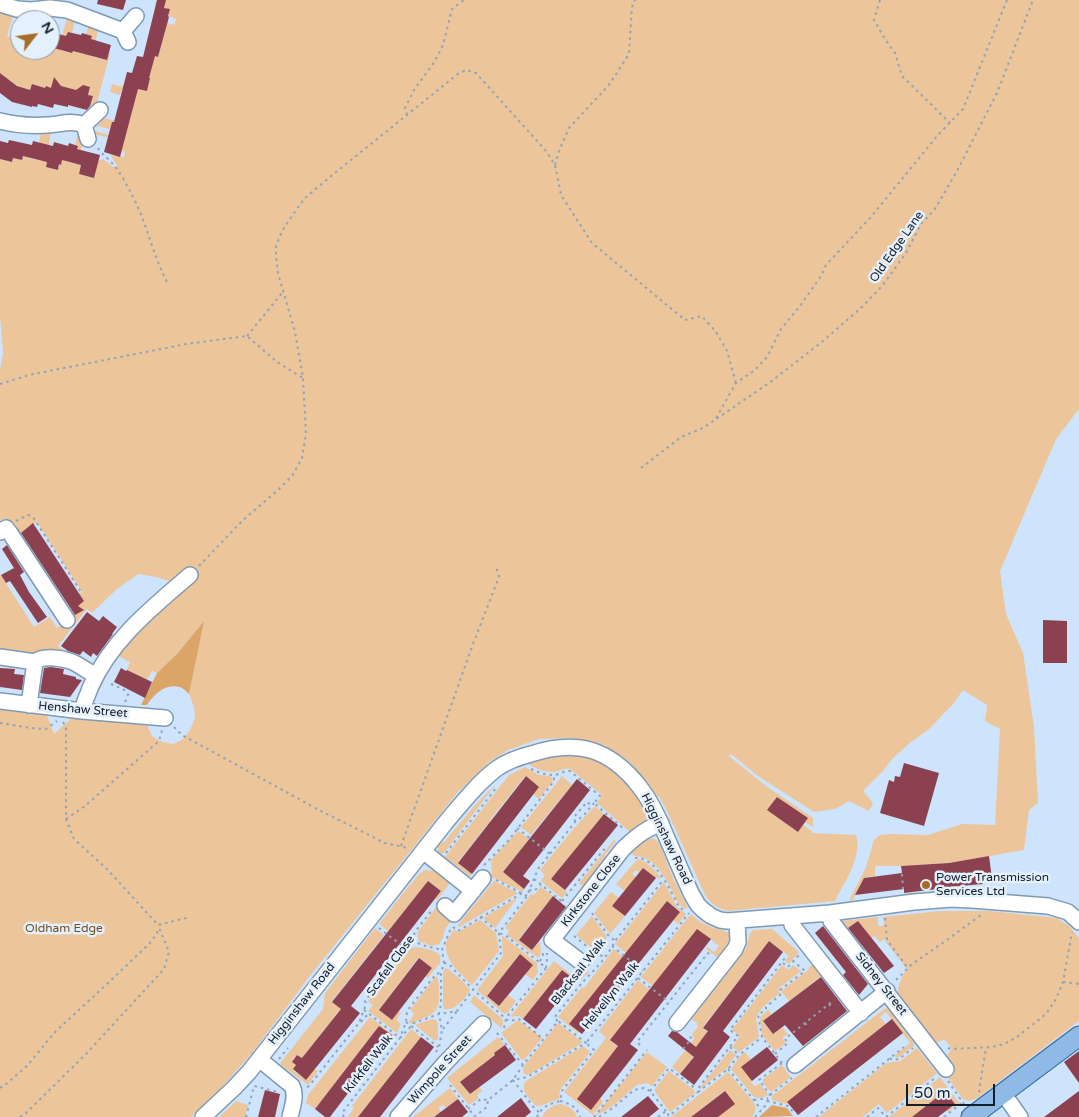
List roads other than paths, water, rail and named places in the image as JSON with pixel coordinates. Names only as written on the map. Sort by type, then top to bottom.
[{"type":"main road","points":[[969,1112],[1003,1093],[1079,1036]]},
{"type":"street","points":[[0,4],[17,9],[50,8],[67,10],[126,37],[136,16]]},
{"type":"street","points":[[0,121],[14,124],[39,125],[73,122],[90,136],[100,110]]},
{"type":"street","points":[[3,530],[67,620]]},
{"type":"street","points":[[82,711],[96,676],[110,652],[138,620],[190,575]]},
{"type":"street","points":[[0,657],[35,662]]},
{"type":"street","points":[[29,705],[35,662],[39,658],[47,657],[71,661],[96,676]]},
{"type":"street","name":"Henshaw Street","points":[[0,701],[82,711],[165,718]]},
{"type":"street","name":"Higginshaw Road","points":[[203,1117],[234,1088],[259,1059],[423,851],[474,790],[497,769],[518,758],[551,748],[580,747],[598,753],[618,764],[629,774],[640,786],[660,822],[692,895],[694,909],[720,920],[737,921],[830,913],[951,899],[1048,906],[1068,912],[1077,920]]},
{"type":"street","name":"Kirkstone Close","points":[[581,962],[552,940],[633,839],[660,822]]},
{"type":"street","points":[[423,851],[474,890]]},
{"type":"street","points":[[439,908],[454,914],[474,890],[482,874]]},
{"type":"street","name":"Sidney Street","points":[[830,913],[831,921],[887,992],[944,1050],[942,1075]]},
{"type":"street","points":[[791,916],[792,925],[860,1013]]},
{"type":"street","points":[[678,1023],[735,949],[738,942],[737,921]]},
{"type":"street","points":[[790,1068],[887,992]]},
{"type":"street","name":"Wimpole Street","points":[[398,1117],[446,1062],[483,1024]]},
{"type":"street","points":[[259,1059],[292,1086],[295,1091],[290,1117]]},
{"type":"street","points":[[1003,1093],[1020,1117]]},
{"type":"place","name":"Power Transmission Services Ltd","points":[[926,885]]},
{"type":"park label","name":"Oldham Edge","points":[[64,929]]}]
